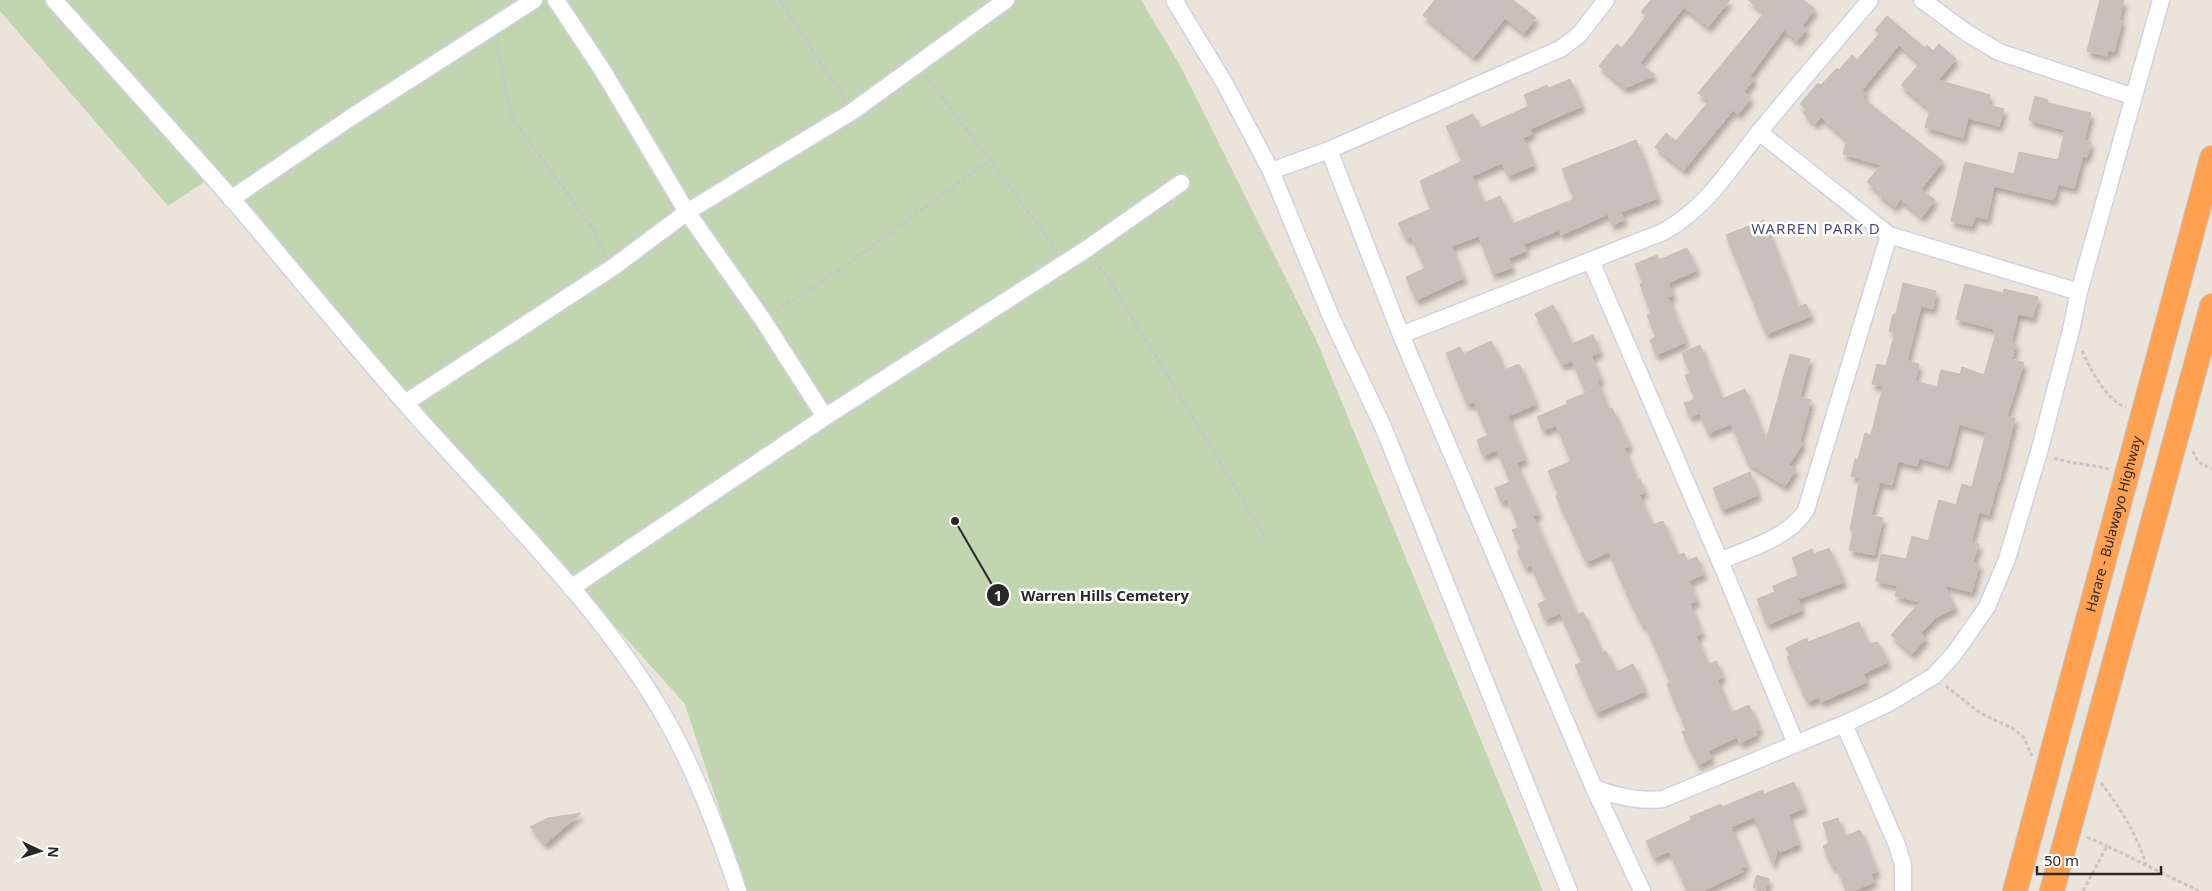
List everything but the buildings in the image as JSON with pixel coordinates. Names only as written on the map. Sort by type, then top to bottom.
[{"type":"highway","name":"Harare - Bulawayo Highway","points":[[2015,891],[2212,158]]},
{"type":"highway","points":[[2052,891],[2212,306]]},
{"type":"street","points":[[54,0],[231,199],[405,403],[571,588],[632,666],[667,721],[699,781],[724,846],[738,891]]},
{"type":"street","points":[[231,199],[350,118],[534,0]]},
{"type":"street","points":[[556,0],[603,71],[688,212],[763,320],[825,417]]},
{"type":"street","points":[[405,403],[612,268],[688,212],[853,111],[1006,0]]},
{"type":"street","points":[[1174,0],[1225,84],[1271,171],[1332,319],[1384,429],[1569,891]]},
{"type":"street","points":[[1271,171],[1329,150],[1560,49],[1579,35],[1606,0]]},
{"type":"street","points":[[1400,335],[1664,232],[1689,216],[1707,199],[1759,132],[1870,0]]},
{"type":"street","points":[[1922,0],[1967,33],[1999,52],[2134,97]]},
{"type":"street","points":[[1594,788],[1623,798],[1663,799],[1844,724],[1888,703],[1934,676],[1954,654],[1987,607],[2007,559],[2039,452],[2079,292],[2161,0]]},
{"type":"street","points":[[1759,132],[1889,235],[2079,292]]},
{"type":"street","points":[[1329,150],[1400,335],[1594,788],[1642,891]]},
{"type":"street","points":[[571,588],[825,417],[1085,250],[1182,183]]},
{"type":"street","points":[[1720,561],[1789,529],[1800,520],[1806,510],[1889,235]]},
{"type":"street","points":[[1592,260],[1796,744]]},
{"type":"street","points":[[1844,724],[1897,845],[1903,865],[1903,891]]},
{"type":"path","points":[[779,0],[853,111]]},
{"type":"path","points":[[492,26],[512,118],[595,230],[612,268]]},
{"type":"path","points":[[918,65],[1065,262]]},
{"type":"path","points":[[763,320],[842,268],[990,160]]},
{"type":"path","points":[[1085,250],[1107,276],[1265,536]]},
{"type":"path","points":[[2039,452],[2069,463],[2095,465],[2127,474]]},
{"type":"path","points":[[1934,676],[1980,713],[2012,728],[2024,738],[2043,784]]},
{"type":"path","points":[[2087,766],[2126,820],[2140,844],[2146,865]]},
{"type":"path","points":[[2083,891],[2107,846],[2199,891]]},
{"type":"green space","points":[[0,0],[1141,0],[1181,67],[1315,337],[1543,891],[746,891],[685,704],[212,177],[168,206],[0,11]]},
{"type":"place","name":"Warren Hills Cemetery","points":[[955,521]]},
{"type":"district","name":"WARREN PARK D","points":[[1816,229]]}]
